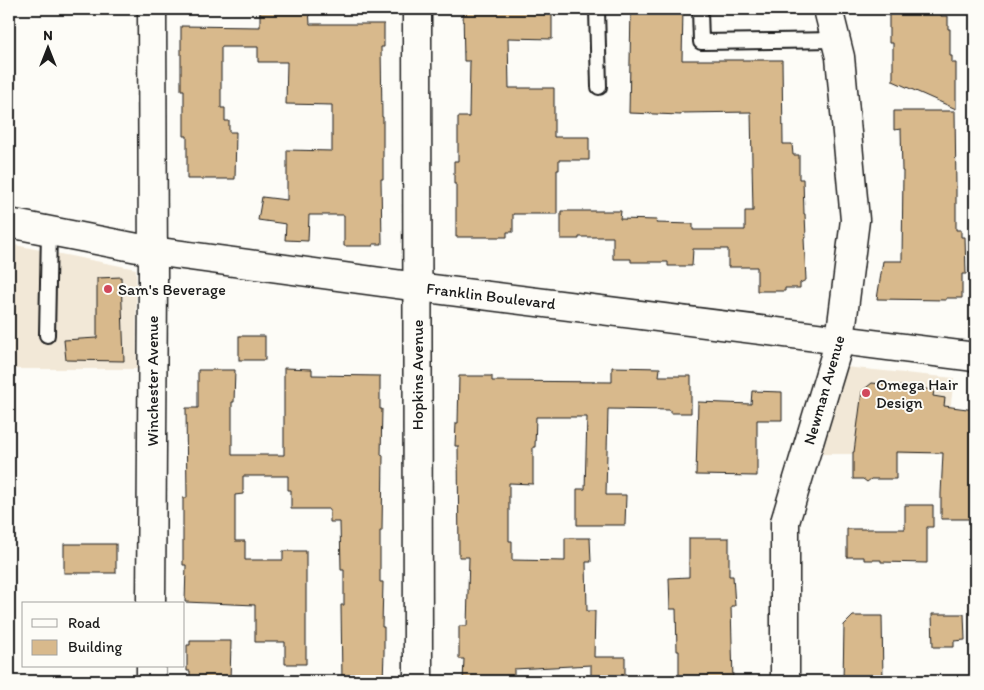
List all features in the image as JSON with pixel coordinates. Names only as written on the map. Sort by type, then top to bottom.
[{"type":"street","name":"Winchester Avenue","points":[[151,602],[152,9]]},
{"type":"street","name":"Hopkins Avenue","points":[[417,9],[418,681]]},
{"type":"street","name":"Newman Avenue","points":[[785,681],[785,522],[840,340],[856,220],[840,56],[828,9]]},
{"type":"street","name":"Franklin Boulevard","points":[[9,223],[153,251],[418,287],[975,357]]},
{"type":"street","points":[[151,668],[151,681]]},
{"type":"lane","points":[[597,9],[599,86]]},
{"type":"lane","points":[[700,9],[701,42],[836,40]]},
{"type":"lane","points":[[47,335],[49,231]]},
{"type":"shaded area","points":[[15,245],[136,269],[137,369],[12,369]]},
{"type":"shaded area","points":[[845,367],[954,378],[945,454],[818,454]]},
{"type":"building","points":[[260,9],[309,9],[310,24],[384,24],[384,47],[381,47],[383,117],[383,179],[381,179],[382,244],[373,244],[373,246],[344,246],[344,215],[309,215],[308,241],[285,240],[286,224],[258,220],[262,197],[287,200],[287,150],[332,151],[332,105],[286,104],[287,62],[258,62],[258,47],[221,47],[221,108],[225,108],[225,121],[229,121],[229,132],[236,132],[235,179],[187,179],[187,136],[184,136],[184,90],[181,90],[181,26],[260,27]]},
{"type":"building","points":[[463,9],[552,9],[552,39],[508,38],[509,88],[554,88],[554,137],[589,137],[589,160],[559,160],[559,170],[557,170],[557,214],[513,214],[513,232],[507,232],[507,237],[456,237],[454,161],[458,161],[458,117],[469,117],[470,61],[464,61]]},
{"type":"building","points":[[631,9],[683,9],[682,60],[782,60],[783,144],[792,144],[793,155],[799,155],[799,179],[803,179],[806,280],[800,283],[800,288],[785,288],[785,291],[757,291],[757,267],[728,267],[728,249],[693,249],[692,266],[668,266],[668,262],[631,262],[631,259],[613,259],[613,237],[561,239],[561,211],[621,211],[620,219],[657,220],[656,223],[693,224],[693,230],[745,230],[745,211],[753,211],[751,112],[681,113],[681,115],[629,113]]},
{"type":"building","points":[[889,9],[941,9],[941,16],[948,16],[950,56],[952,56],[952,63],[956,63],[956,109],[893,81],[893,43],[889,43]]},
{"type":"building","points":[[894,111],[955,111],[956,230],[961,230],[961,237],[965,237],[966,274],[962,274],[962,298],[946,298],[946,300],[877,299],[883,261],[902,261],[903,171],[901,129],[894,130]]},
{"type":"building","points":[[121,277],[124,361],[66,360],[64,340],[97,338],[97,278]]},
{"type":"building","points":[[239,336],[265,336],[265,360],[239,360]]},
{"type":"building","points":[[612,367],[660,368],[659,376],[691,376],[691,413],[670,413],[670,410],[608,409],[606,495],[626,495],[625,525],[577,525],[577,489],[585,489],[587,417],[536,417],[535,447],[533,447],[533,484],[509,483],[509,541],[512,541],[512,560],[565,561],[565,538],[590,538],[591,562],[586,562],[587,611],[595,611],[594,657],[625,657],[625,681],[591,681],[591,665],[514,669],[514,681],[463,681],[464,659],[459,659],[459,626],[467,626],[469,557],[459,557],[458,446],[455,446],[456,423],[458,423],[459,376],[492,376],[492,381],[612,382]]},
{"type":"building","points":[[284,368],[312,369],[312,375],[380,376],[380,409],[382,409],[381,455],[383,455],[380,582],[383,582],[383,681],[342,681],[341,605],[344,605],[344,570],[341,570],[340,522],[330,522],[330,509],[291,509],[291,490],[288,490],[288,476],[243,476],[243,494],[235,495],[235,541],[245,541],[245,560],[283,560],[283,551],[306,551],[306,664],[285,664],[285,642],[255,642],[255,605],[185,602],[186,565],[183,565],[183,498],[187,498],[186,408],[198,408],[198,370],[235,370],[234,402],[232,402],[232,455],[284,455]]},
{"type":"building","points":[[872,383],[934,390],[933,396],[945,398],[944,406],[975,410],[975,519],[941,519],[943,453],[896,452],[896,479],[871,479],[867,482],[863,479],[853,479],[853,452],[862,391]]},
{"type":"building","points":[[752,391],[782,392],[782,420],[757,420],[757,476],[696,475],[698,402],[751,404]]},
{"type":"building","points":[[905,505],[933,505],[933,527],[927,527],[927,563],[881,562],[881,560],[864,560],[864,557],[847,557],[847,529],[905,529]]},
{"type":"building","points":[[689,538],[729,538],[729,576],[733,576],[735,606],[731,606],[733,681],[679,681],[676,609],[670,609],[669,578],[689,577]]},
{"type":"building","points":[[64,544],[116,544],[116,573],[64,573]]},
{"type":"building","points":[[932,614],[964,614],[965,640],[954,641],[954,647],[933,647]]},
{"type":"building","points":[[853,616],[882,616],[883,681],[843,681],[844,625]]},
{"type":"building","points":[[190,641],[231,641],[230,681],[190,681],[190,671],[187,671],[187,645],[190,645]]},
{"type":"place","name":"Sam's Beverage","points":[[108,289]]},
{"type":"place","name":"Omega Hair Design","points":[[866,393]]}]
